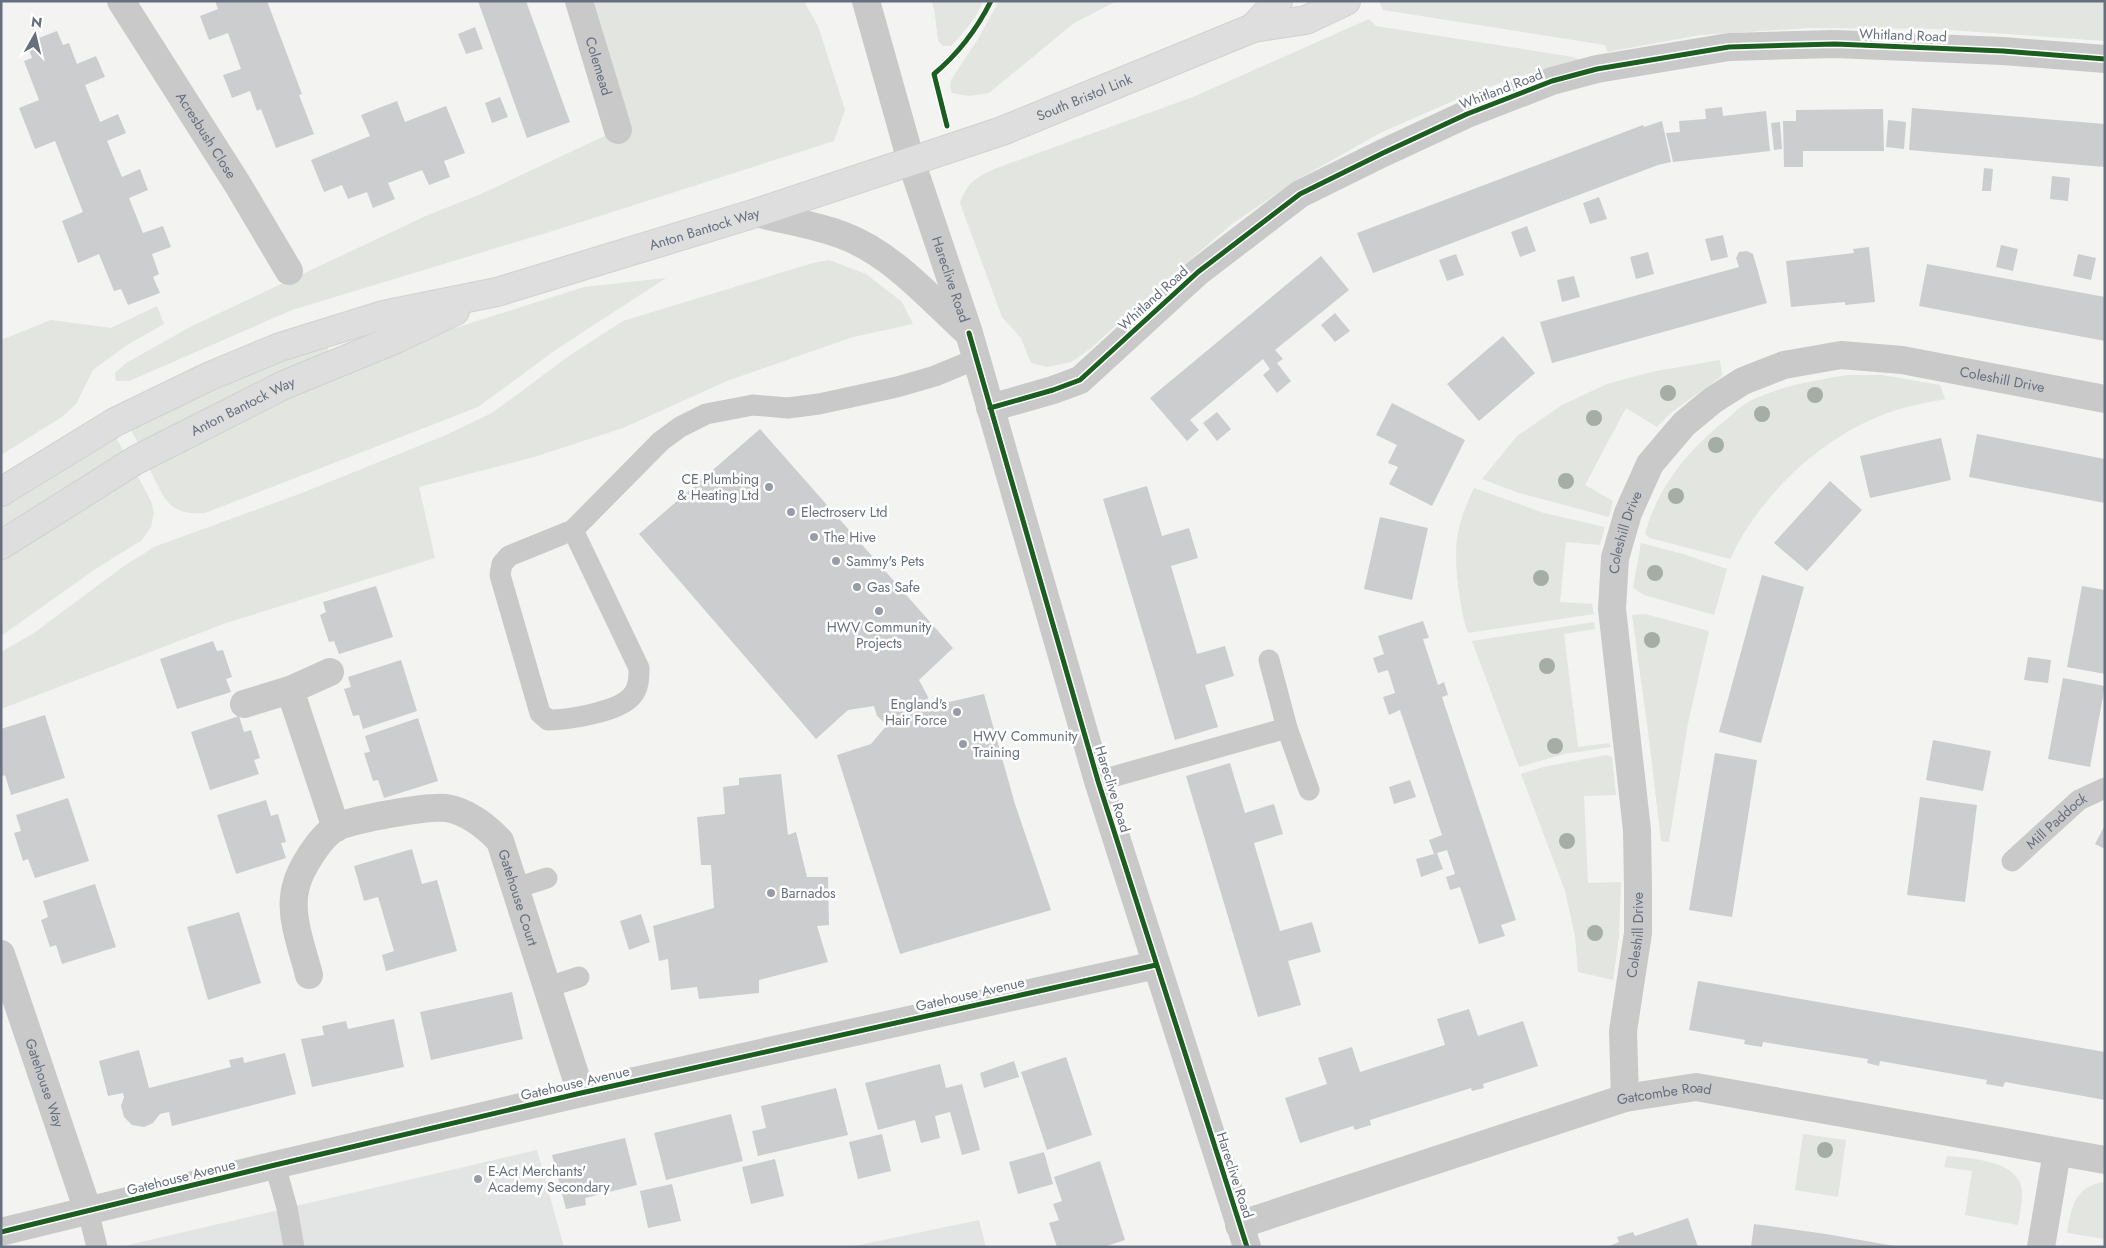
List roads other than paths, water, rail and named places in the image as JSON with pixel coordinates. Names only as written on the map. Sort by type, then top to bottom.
[{"type":"highway","name":"South Bristol Link","points":[[1253,28],[1278,1]]},
{"type":"highway","name":"South Bristol Link","points":[[911,161],[1002,131],[1253,28],[1306,20],[1346,1]]},
{"type":"highway","name":"Anton Bantock Way","points":[[1,492],[115,422],[210,376],[280,347],[383,315],[498,292],[756,213],[911,161]]},
{"type":"highway","name":"Anton Bantock Way","points":[[1,545],[136,460],[284,385],[396,339],[498,292]]},
{"type":"street","name":"Acresbush Close","points":[[121,1],[238,185],[290,271]]},
{"type":"street","name":"Colemead","points":[[579,1],[618,130]]},
{"type":"street","name":"Hareclive Road","points":[[866,1],[911,161],[972,346],[1098,781],[1243,1236]]},
{"type":"street","name":"Whitland Road","points":[[990,408],[1080,380],[1198,272],[1300,194],[1467,114],[1552,81],[1598,69],[1729,47],[1835,44],[2003,51],[2105,60]]},
{"type":"street","points":[[756,213],[841,234],[867,246],[887,259],[972,346]]},
{"type":"street","name":"Coleshill Drive","points":[[1625,1098],[1623,1031],[1638,933],[1638,888],[1636,821],[1612,609],[1615,558],[1628,513],[1650,464],[1684,424],[1712,400],[1743,381],[1784,365],[1841,355],[1902,360],[2105,399]]},
{"type":"street","points":[[244,704],[290,690],[330,672]]},
{"type":"street","points":[[290,690],[336,828]]},
{"type":"street","name":"Gatehouse Court","points":[[309,975],[292,904],[296,884],[304,866],[321,842],[336,828],[362,820],[422,809],[447,808],[483,824],[500,841],[581,1093]]},
{"type":"street","name":"Gatehouse Way","points":[[1,954],[88,1212]]},
{"type":"street","name":"Gatehouse Avenue","points":[[1,1232],[581,1093],[1156,965]]},
{"type":"street","name":"Gatcombe Road","points":[[1243,1236],[1625,1098],[1696,1087],[2105,1160]]},
{"type":"street","points":[[2041,1247],[2057,1152]]},
{"type":"lane","points":[[573,530],[638,668],[640,680],[632,696],[624,702],[577,719],[548,720],[540,713],[500,575],[502,564],[509,556],[573,530],[661,441],[680,427],[706,414],[753,405],[788,408],[819,404],[897,387],[935,376],[972,346]]},
{"type":"lane","points":[[1269,660],[1287,728],[1309,790]]},
{"type":"lane","points":[[1098,781],[1287,728]]},
{"type":"lane","name":"Mill Paddock","points":[[2012,861],[2079,800],[2105,788]]},
{"type":"lane","points":[[516,888],[547,878]]},
{"type":"lane","points":[[548,987],[579,978]]},
{"type":"lane","points":[[275,1165],[287,1208],[294,1247]]},
{"type":"lane","points":[[88,1212],[97,1247]]},
{"type":"place","name":"CE Plumbing & Heating Ltd","points":[[769,487]]},
{"type":"place","name":"Electroserv Ltd","points":[[791,512]]},
{"type":"place","name":"The Hive","points":[[814,537]]},
{"type":"place","name":"Sammy's Pets","points":[[836,561]]},
{"type":"place","name":"Gas Safe","points":[[857,587]]},
{"type":"place","name":"HWV Community Projects","points":[[879,611]]},
{"type":"place","name":"England's Hair Force","points":[[957,712]]},
{"type":"place","name":"HWV Community Training","points":[[963,744]]},
{"type":"place","name":"Barnados","points":[[771,893]]},
{"type":"place","name":"E-Act Merchants' Academy Secondary","points":[[478,1179]]}]
